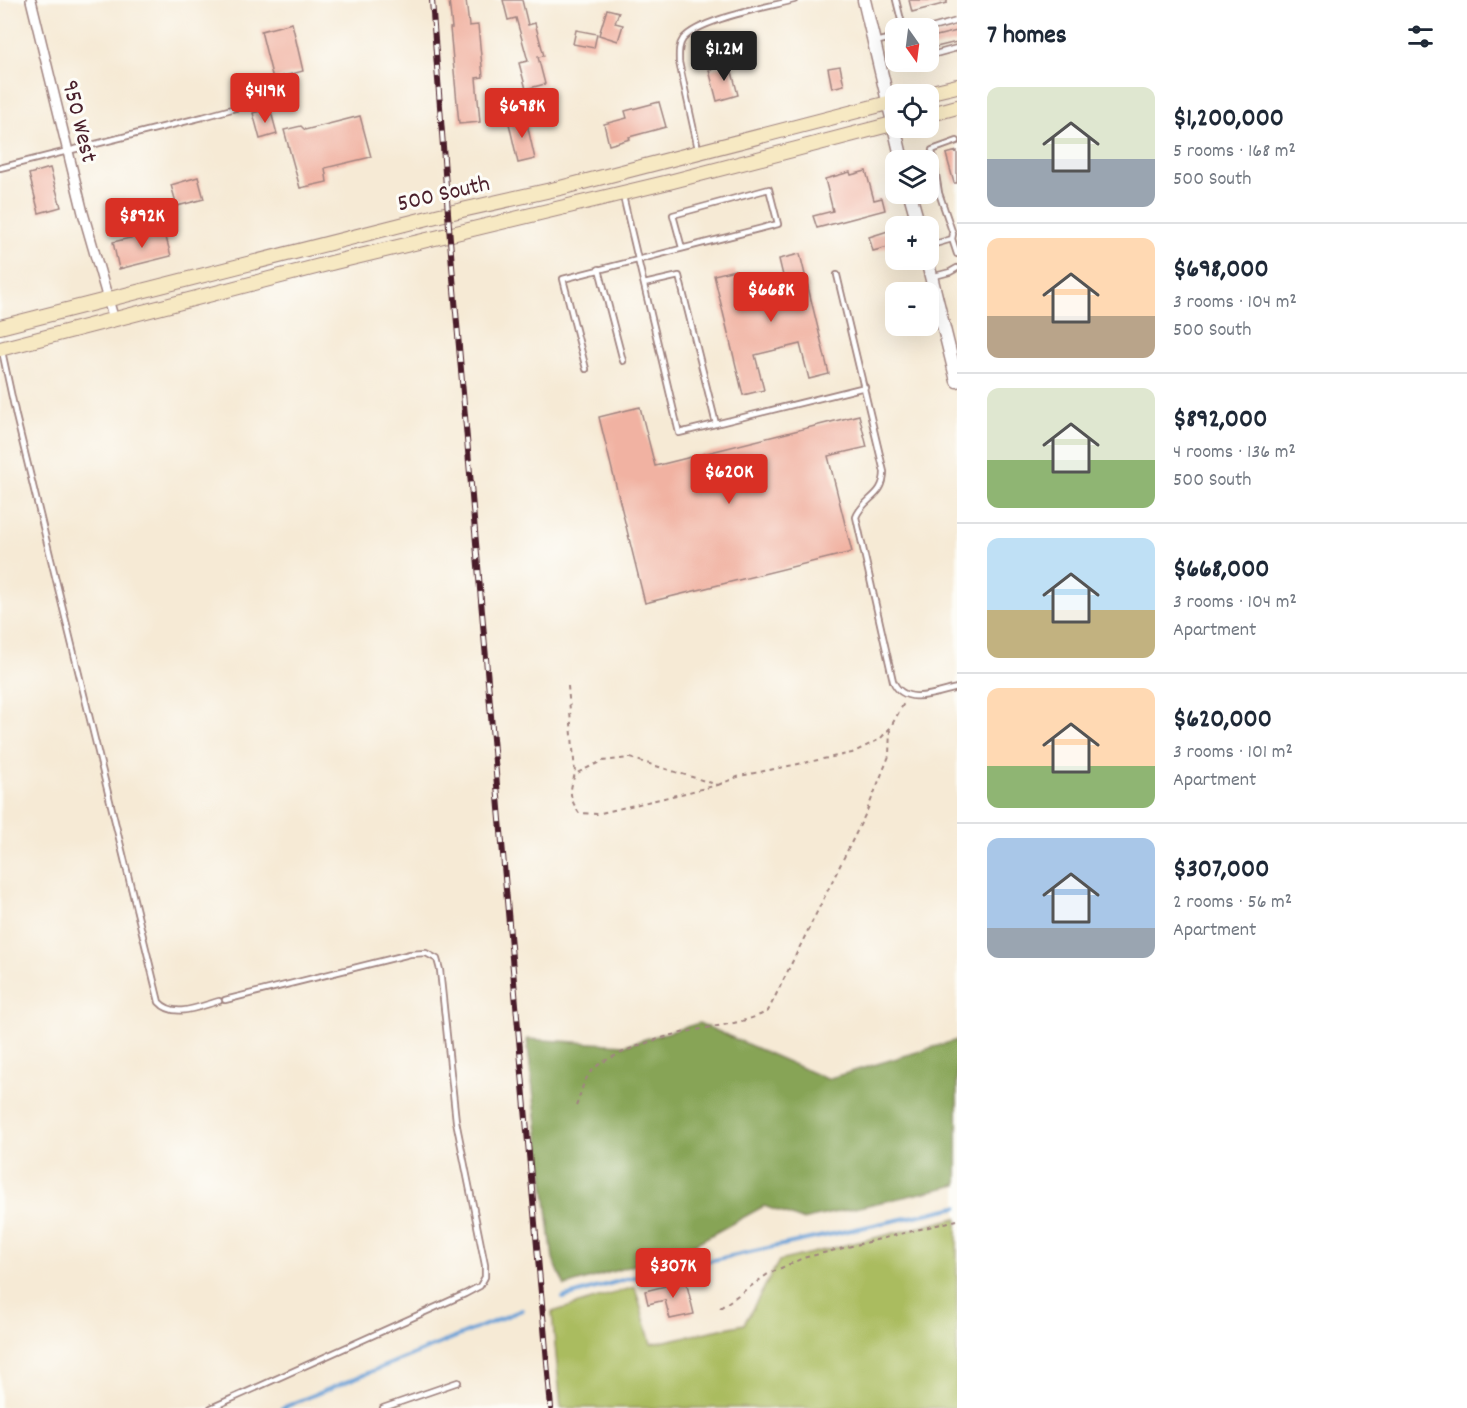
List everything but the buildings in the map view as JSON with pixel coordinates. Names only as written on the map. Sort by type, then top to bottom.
[{"type":"main road","points":[[939,90],[957,86]]},
{"type":"main road","name":"500 South","points":[[0,327],[440,215],[560,189],[885,104]]},
{"type":"main road","points":[[939,112],[957,108]]},
{"type":"main road","name":"500 South","points":[[1,348],[885,126]]},
{"type":"street","name":"950 West","points":[[31,0],[83,213],[114,320]]},
{"type":"street","points":[[864,0],[887,84]]},
{"type":"street","points":[[929,270],[957,381]]},
{"type":"lane","points":[[699,152],[680,72],[679,48],[683,39],[691,32],[716,21],[794,0]]},
{"type":"lane","points":[[896,0],[900,18]]},
{"type":"lane","points":[[939,25],[957,21]]},
{"type":"lane","points":[[874,43],[885,40]]},
{"type":"lane","points":[[939,53],[957,48]]},
{"type":"lane","points":[[0,168],[286,94]]},
{"type":"lane","points":[[957,141],[932,150],[939,192],[957,254]]},
{"type":"lane","points":[[586,369],[563,279],[778,224],[769,189],[673,215],[682,248]]},
{"type":"lane","points":[[622,193],[680,433],[865,387]]},
{"type":"lane","points":[[939,243],[952,239]]},
{"type":"lane","points":[[931,277],[957,268]]},
{"type":"lane","points":[[600,269],[623,361]]},
{"type":"lane","points":[[837,275],[880,450],[884,483],[879,491],[859,509],[856,517],[893,681],[895,687],[908,696],[927,695],[957,688]]},
{"type":"lane","points":[[644,284],[679,276],[716,424]]},
{"type":"lane","points":[[1,348],[159,1002],[173,1011],[219,1001]]},
{"type":"lane","points":[[211,1408],[465,1294],[480,1286],[485,1277],[485,1265],[456,1121],[437,958],[426,953],[410,954],[225,1000]]},
{"type":"lane","points":[[383,1408],[458,1382]]},
{"type":"path","points":[[568,686],[575,774],[570,790],[573,804],[579,813],[597,814],[718,786],[740,777],[852,753],[880,738],[890,728],[908,696]]},
{"type":"path","points":[[576,1106],[586,1078],[595,1067],[606,1060],[648,1042],[743,1021],[768,1011],[866,813],[889,756],[890,728]]},
{"type":"path","points":[[575,774],[602,760],[630,759],[718,786]]},
{"type":"path","points":[[720,1308],[768,1274],[803,1258],[957,1220]]},
{"type":"green space","points":[[699,1023],[827,1079],[957,1040],[957,1185],[802,1220],[764,1206],[684,1250],[565,1286],[553,1259],[527,1039],[625,1045]]},
{"type":"green space","points":[[957,1218],[957,1408],[561,1408],[552,1312],[635,1287],[651,1344],[744,1324],[779,1261]]},
{"type":"waterway","points":[[562,1298],[626,1279],[957,1207]]},
{"type":"waterway","points":[[282,1408],[522,1310]]},
{"type":"railway","points":[[432,0],[452,266],[551,1408]]}]
